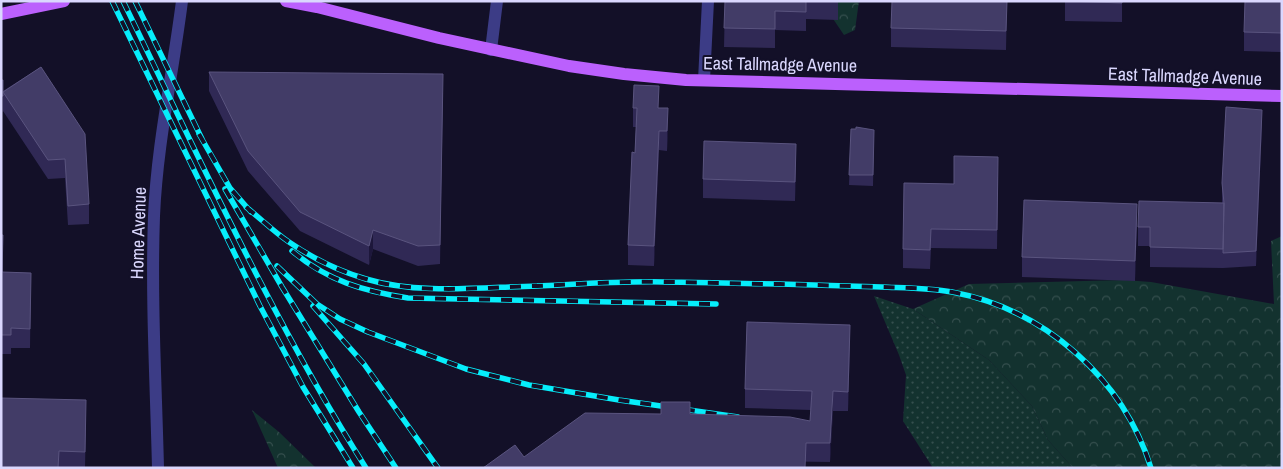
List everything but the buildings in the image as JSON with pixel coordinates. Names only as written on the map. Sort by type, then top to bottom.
[{"type":"main road","points":[[1,14],[63,1]]},
{"type":"main road","name":"East Tallmadge Avenue","points":[[286,1],[491,50],[596,70],[704,80],[1282,96]]},
{"type":"street","name":"Home Avenue","points":[[158,468],[153,289],[154,215],[162,142],[182,1]]},
{"type":"street","points":[[491,50],[497,1]]},
{"type":"street","points":[[704,80],[708,1]]},
{"type":"green space","points":[[821,1],[859,1],[855,30],[844,35]]},
{"type":"green space","points":[[1282,236],[1282,468],[1073,468],[1048,440],[1032,406],[989,360],[913,309],[969,284],[1124,280],[1151,282],[1274,304],[1271,241]]},
{"type":"green space","points":[[874,296],[913,309],[989,360],[1032,406],[1048,440],[1073,468],[933,468],[903,421],[906,375]]},
{"type":"green space","points":[[252,410],[279,432],[316,468],[278,468]]},
{"type":"railway","points":[[112,1],[260,306],[303,387],[353,468]]},
{"type":"railway","points":[[123,1],[268,297],[299,355],[366,468]]},
{"type":"railway","points":[[135,1],[202,139]]},
{"type":"railway","points":[[199,134],[230,188],[251,212]]},
{"type":"railway","points":[[225,189],[282,287],[396,468]]},
{"type":"railway","points":[[246,207],[283,238],[326,264],[366,279],[407,287],[451,289],[632,282],[780,284],[926,289],[952,292],[986,301],[1018,314],[1048,331],[1076,353],[1100,377],[1121,405],[1138,435],[1151,468]]},
{"type":"railway","points":[[292,251],[319,270],[347,283],[376,292],[408,298],[716,304]]},
{"type":"railway","points":[[277,266],[317,304],[340,319],[368,332],[466,369],[529,385],[738,417]]},
{"type":"railway","points":[[313,306],[364,364],[438,468]]}]
